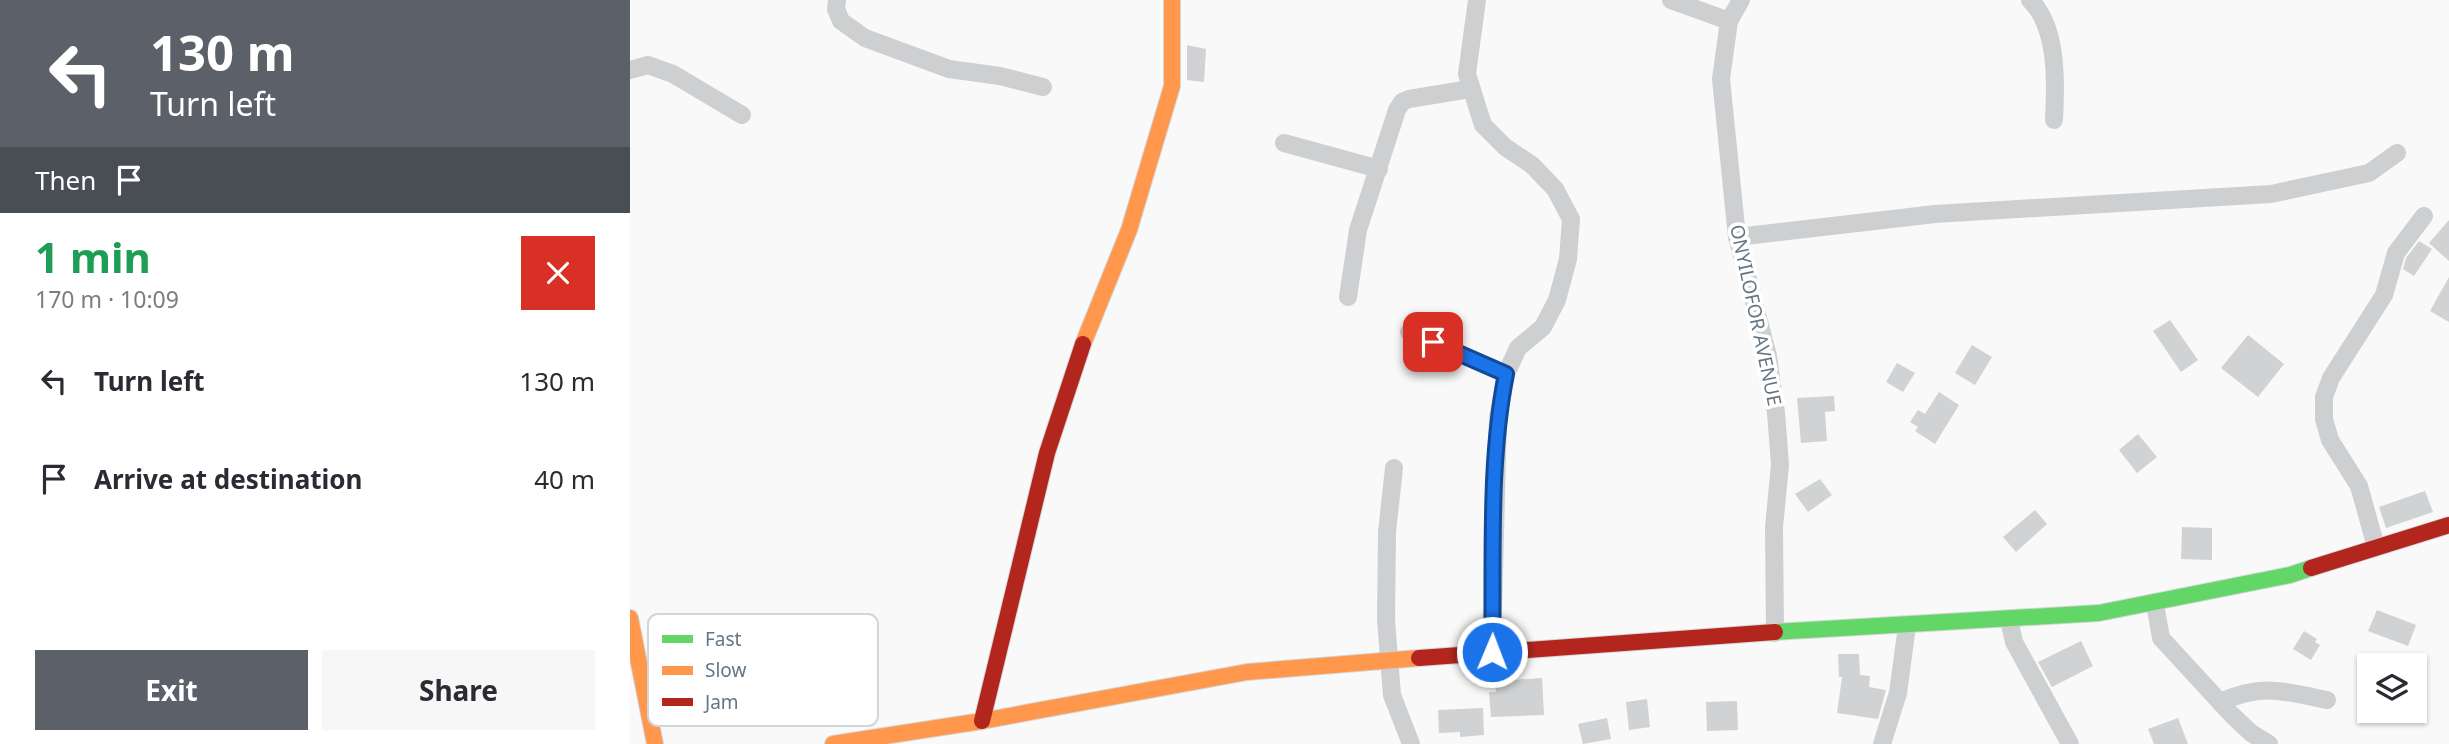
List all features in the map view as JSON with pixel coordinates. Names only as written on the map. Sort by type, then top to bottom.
[{"type":"main road","points":[[982,721],[1047,453],[1093,315],[1129,230],[1163,122],[1172,86],[1172,0]]},
{"type":"main road","points":[[833,744],[982,721],[1247,672],[1492,652],[2099,613],[2155,604],[2290,575],[2449,525]]},
{"type":"main road","points":[[630,618],[648,709]]},
{"type":"main road","points":[[651,726],[655,744]]},
{"type":"street","points":[[837,0],[836,9],[841,21],[865,38],[949,69],[1000,76],[1043,87]]},
{"type":"street","points":[[1477,0],[1467,74],[1483,125],[1504,147],[1532,164],[1555,189],[1572,219],[1568,259],[1557,300],[1543,327],[1518,348],[1506,374],[1498,417],[1494,487],[1492,652]]},
{"type":"street","points":[[1671,0],[1729,21]]},
{"type":"street","name":"ONYILOFOR AVENUE","points":[[1741,0],[1729,21],[1721,79],[1737,237],[1768,356],[1776,413],[1780,466],[1774,527],[1775,633]]},
{"type":"street","points":[[2031,0],[2046,24],[2056,76],[2054,120]]},
{"type":"street","points":[[630,70],[648,65],[673,74],[742,115]]},
{"type":"street","points":[[1348,297],[1358,230],[1402,103],[1470,89]]},
{"type":"street","points":[[1284,143],[1379,169]]},
{"type":"street","points":[[1737,237],[1936,215],[2272,194],[2369,173],[2397,153]]},
{"type":"street","points":[[2376,547],[2359,486],[2330,440],[2324,419],[2324,397],[2331,377],[2384,295],[2396,253],[2424,216]]},
{"type":"street","points":[[1409,332],[1506,374]]},
{"type":"street","points":[[1394,468],[1387,532],[1386,620],[1392,695],[1411,744]]},
{"type":"street","points":[[2155,604],[2161,638],[2251,733],[2269,744]]},
{"type":"street","points":[[2009,620],[2018,652],[2070,744]]},
{"type":"street","points":[[1882,744],[1898,693],[1906,626]]},
{"type":"street","points":[[2220,702],[2245,691],[2262,689],[2327,700]]},
{"type":"building","points":[[1187,45],[1206,49],[1204,82],[1187,80]]},
{"type":"building","points":[[2449,220],[2449,261],[2429,243]]},
{"type":"building","points":[[2419,241],[2432,249],[2414,276],[2403,269],[2406,258]]},
{"type":"building","points":[[2449,277],[2449,322],[2430,311]]},
{"type":"building","points":[[2170,320],[2198,360],[2181,372],[2153,331]]},
{"type":"building","points":[[2248,335],[2284,364],[2258,397],[2221,368]]},
{"type":"building","points":[[1972,345],[1992,357],[1975,385],[1955,373]]},
{"type":"building","points":[[1897,363],[1915,373],[1903,392],[1886,382]]},
{"type":"building","points":[[1939,392],[1959,405],[1935,444],[1915,431],[1918,427],[1910,422],[1918,410],[1925,414]]},
{"type":"building","points":[[1834,396],[1835,411],[1825,412],[1827,441],[1801,443],[1797,398]]},
{"type":"building","points":[[2138,434],[2157,457],[2137,473],[2119,450]]},
{"type":"building","points":[[1820,479],[1832,495],[1808,512],[1795,494]]},
{"type":"building","points":[[2425,491],[2433,512],[2386,528],[2379,507]]},
{"type":"building","points":[[2035,510],[2047,524],[2016,552],[2003,537]]},
{"type":"building","points":[[2182,527],[2212,528],[2212,560],[2181,559]]},
{"type":"building","points":[[2377,610],[2416,625],[2408,646],[2368,631]]},
{"type":"building","points":[[2304,631],[2317,639],[2315,642],[2320,645],[2311,660],[2293,649]]},
{"type":"building","points":[[2081,641],[2093,666],[2052,687],[2038,662]]},
{"type":"building","points":[[1838,654],[1859,654],[1860,675],[1870,676],[1869,687],[1886,690],[1878,719],[1837,713],[1842,677],[1839,677]]},
{"type":"building","points":[[1542,678],[1544,715],[1491,717],[1489,692],[1496,692],[1495,681]]},
{"type":"building","points":[[1647,699],[1650,727],[1629,730],[1626,702]]},
{"type":"building","points":[[1737,701],[1738,730],[1707,731],[1706,702]]},
{"type":"building","points":[[1483,708],[1484,735],[1460,737],[1460,732],[1439,733],[1438,710]]},
{"type":"building","points":[[1607,718],[1611,739],[1583,744],[1578,724]]},
{"type":"building","points":[[2178,718],[2188,744],[2154,744],[2148,729]]},
{"type":"traffic: fast","points":[[1775,632],[2099,613],[2290,575],[2311,568]]},
{"type":"traffic: slow","points":[[1083,344],[1129,230],[1172,86],[1172,0]]},
{"type":"traffic: slow","points":[[630,618],[648,709]]},
{"type":"traffic: slow","points":[[833,744],[982,721],[1247,672],[1419,658]]},
{"type":"traffic: slow","points":[[651,726],[655,744]]},
{"type":"traffic: jam","points":[[982,721],[1047,453],[1083,344]]},
{"type":"traffic: jam","points":[[2311,568],[2449,525]]},
{"type":"traffic: jam","points":[[1419,658],[1775,632]]},
{"type":"route","points":[[1433,342],[1506,374],[1498,417],[1494,487],[1492,652]]}]
